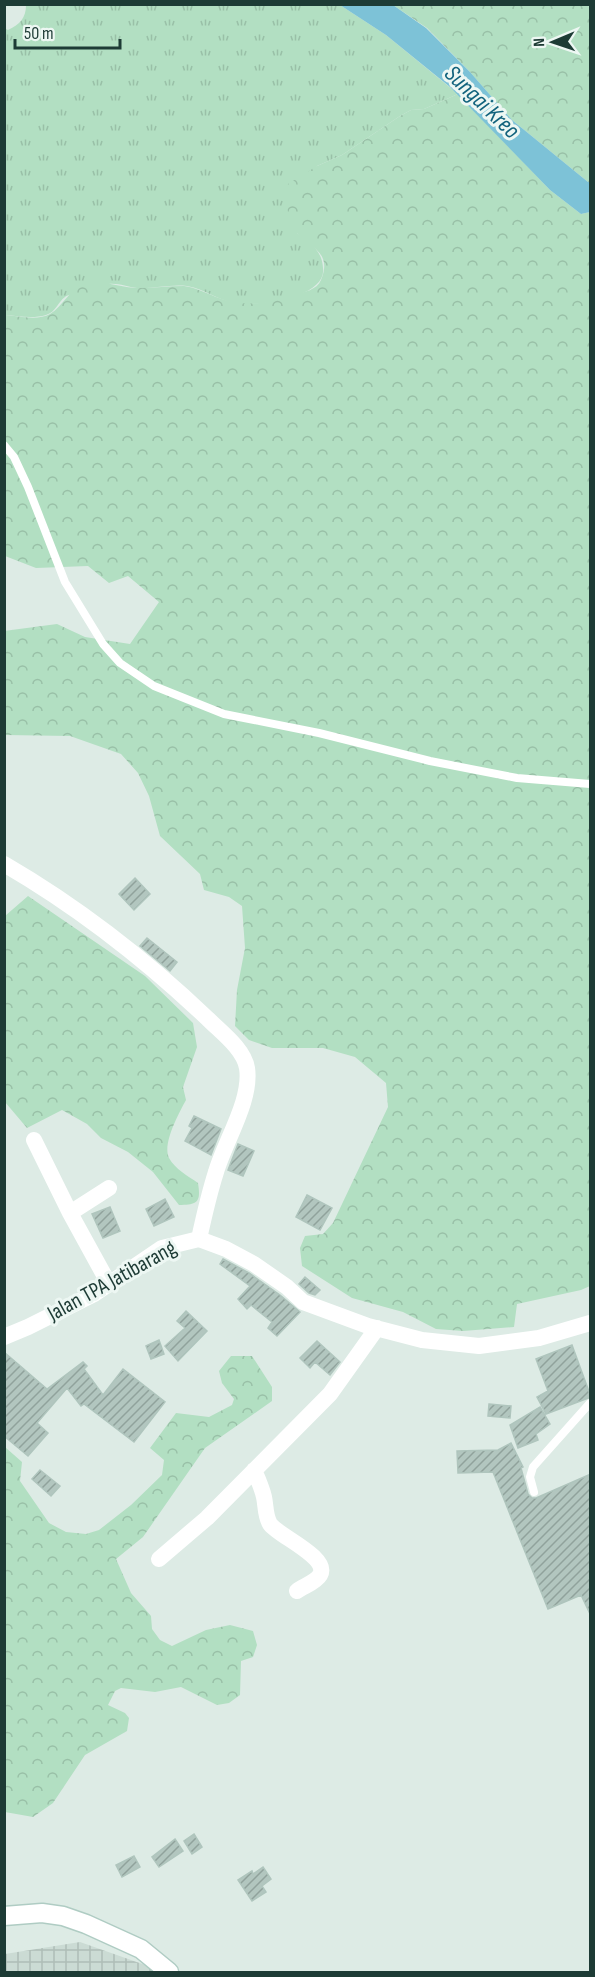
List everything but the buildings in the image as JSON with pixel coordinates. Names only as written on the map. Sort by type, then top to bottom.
[{"type":"main road","points":[[4,1916],[42,1913],[63,1916],[141,1949],[169,1972]]},
{"type":"street","points":[[4,864],[55,896],[169,981],[225,1035],[243,1056],[247,1074],[242,1105],[216,1172],[199,1239]]},
{"type":"street","points":[[34,1140],[109,1284]]},
{"type":"street","points":[[70,1213],[109,1188]]},
{"type":"street","name":"Jalan TPA Jatibarang","points":[[4,1337],[28,1327],[109,1284],[162,1248],[199,1239],[226,1249],[254,1264],[287,1287],[303,1302],[377,1328],[422,1340],[480,1346],[539,1338],[591,1323]]},
{"type":"street","points":[[159,1558],[207,1518],[330,1394],[377,1328]]},
{"type":"street","points":[[254,1470],[264,1496],[267,1517],[271,1525],[309,1552],[321,1567],[322,1572],[318,1577],[297,1590]]},
{"type":"lane","points":[[4,445],[14,457],[28,487],[65,582],[102,644],[120,663],[154,686],[224,714],[319,733],[430,761],[517,778],[591,784]]},
{"type":"lane","points":[[534,1492],[530,1477],[533,1467],[591,1403]]},
{"type":"shaded area","points":[[80,1942],[148,1966],[154,1972],[5,1972],[5,1954]]},
{"type":"green space","points":[[26,5],[340,5],[386,35],[458,94],[424,109],[411,110],[342,155],[317,166],[297,233],[318,252],[323,268],[321,278],[315,286],[304,293],[276,301],[239,304],[187,286],[137,288],[109,284],[68,296],[46,315],[31,317],[5,315],[4,28],[8,30],[19,23],[25,14]]},
{"type":"green space","points":[[393,5],[590,5],[590,182],[512,120],[427,28]]},
{"type":"green space","points":[[458,94],[550,190],[581,214],[590,212],[590,1286],[517,1304],[514,1327],[463,1331],[436,1329],[403,1312],[352,1298],[302,1266],[300,1248],[305,1236],[323,1234],[333,1223],[388,1107],[386,1083],[355,1057],[323,1048],[272,1048],[249,1040],[235,1026],[237,990],[245,948],[242,906],[229,897],[204,890],[200,874],[160,836],[149,796],[138,773],[121,754],[70,736],[5,735],[4,631],[57,624],[85,637],[130,644],[159,602],[128,576],[109,583],[88,566],[36,568],[5,556],[5,315],[28,318],[45,316],[55,311],[79,287],[91,283],[139,288],[184,286],[229,301],[248,304],[275,300],[310,290],[321,280],[324,263],[318,251],[296,232],[290,222],[288,184],[317,166],[342,155],[411,110],[424,109]]},
{"type":"green space","points":[[28,896],[145,976],[193,1023],[197,1047],[183,1087],[186,1100],[169,1137],[167,1152],[175,1166],[198,1183],[199,1194],[194,1203],[179,1205],[153,1172],[128,1152],[101,1138],[87,1124],[62,1110],[27,1128],[5,1102],[5,916]]},
{"type":"green space","points":[[231,1356],[252,1356],[272,1387],[272,1401],[205,1448],[143,1537],[116,1559],[131,1593],[151,1616],[152,1629],[160,1640],[172,1646],[206,1630],[230,1625],[253,1631],[257,1645],[253,1657],[241,1661],[240,1695],[229,1703],[217,1705],[181,1687],[155,1692],[121,1688],[115,1691],[108,1705],[125,1713],[129,1718],[127,1731],[85,1755],[53,1803],[33,1817],[5,1812],[5,1447],[22,1462],[20,1481],[49,1523],[66,1532],[86,1534],[99,1530],[131,1505],[162,1475],[164,1460],[150,1448],[176,1413],[209,1417],[232,1405],[234,1399],[222,1383],[219,1371]]},
{"type":"water","name":"Sungai Kreo","points":[[340,5],[393,5],[426,28],[470,72],[512,120],[590,182],[590,212],[581,214],[550,190],[450,87],[386,35]]}]
